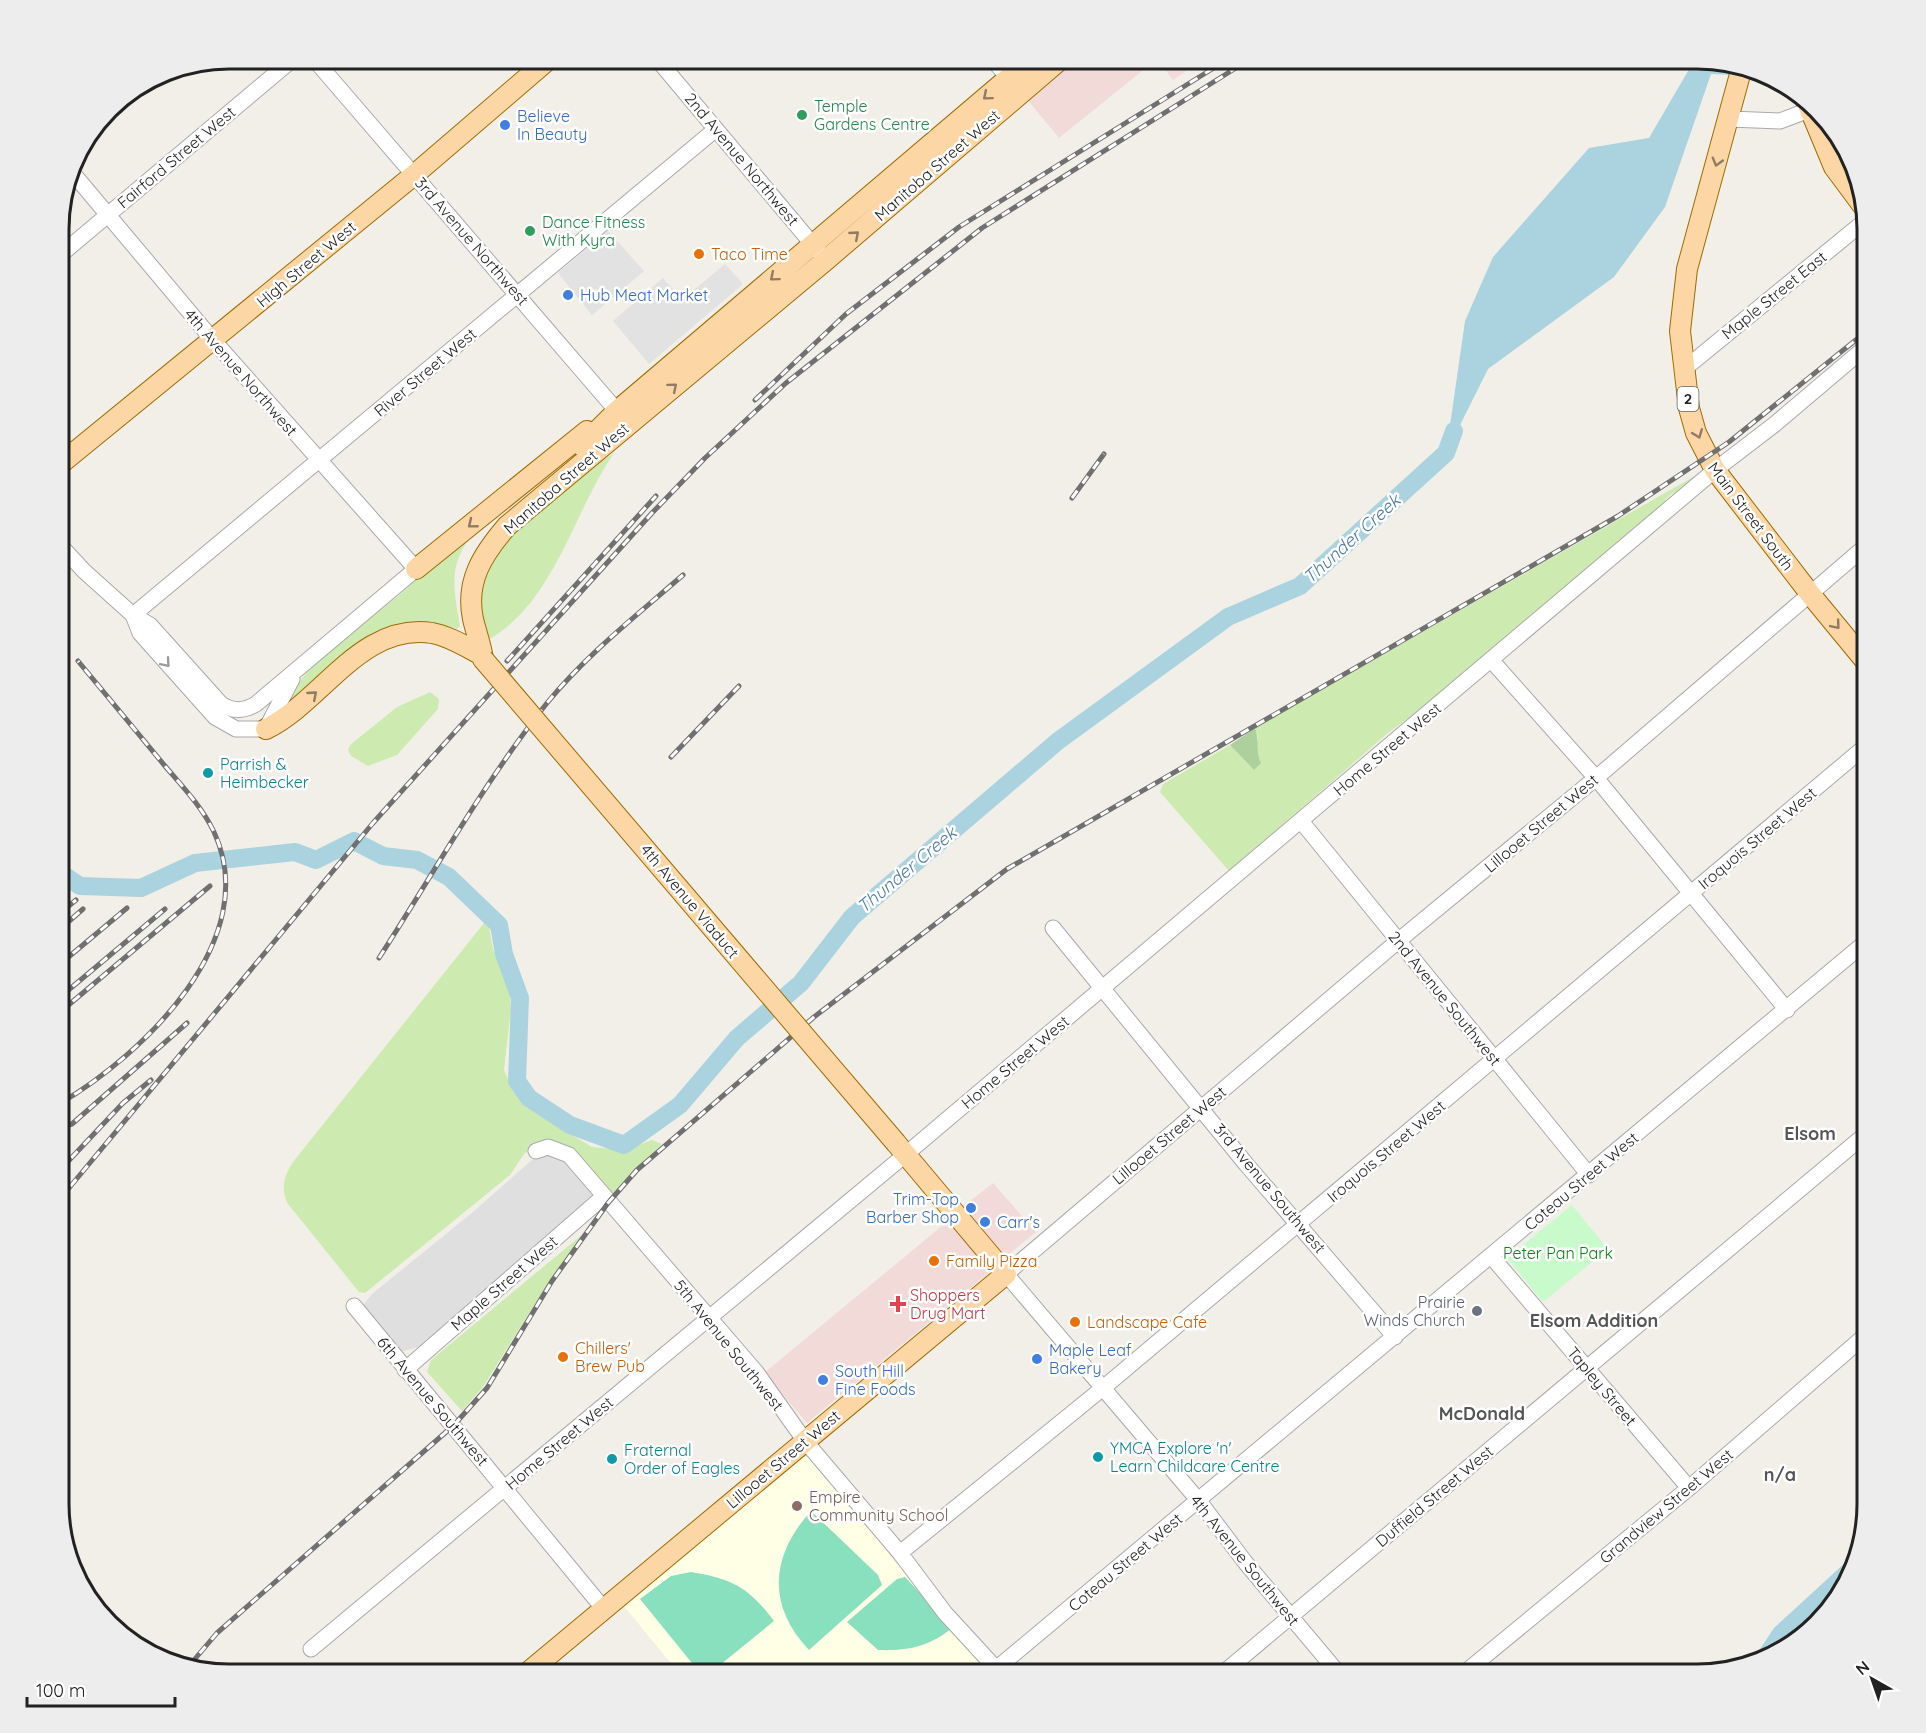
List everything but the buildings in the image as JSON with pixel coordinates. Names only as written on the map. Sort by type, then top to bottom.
[{"type":"main road","name":"High Street West","points":[[69,457],[414,175],[536,69]]},
{"type":"main road","name":"Manitoba Street West","points":[[623,418],[826,260],[1014,85],[1024,69]]},
{"type":"main road","name":"Manitoba Street West","points":[[481,656],[471,595],[474,576],[485,554],[518,516],[813,244],[1014,85],[1042,69]]},
{"type":"main road","name":"Main Street South","points":[[1740,76],[1687,269],[1680,331],[1683,370],[1696,433],[1715,470],[1857,651]]},
{"type":"main road","points":[[1817,123],[1834,167],[1853,193]]},
{"type":"main road","points":[[416,569],[596,423],[623,418]]},
{"type":"main road","points":[[266,729],[288,717],[361,653],[390,638],[410,633],[432,633],[481,656]]},
{"type":"main road","name":"4th Avenue Viaduct","points":[[481,656],[900,1149]]},
{"type":"main road","name":"4th Avenue Southwest","points":[[900,1149],[1006,1274]]},
{"type":"main road","name":"Lillooet Street West","points":[[538,1664],[1006,1274]]},
{"type":"street","name":"Fairford Street West","points":[[69,247],[281,69]]},
{"type":"street","name":"3rd Avenue Northwest","points":[[323,69],[466,237],[519,294],[623,418]]},
{"type":"street","name":"2nd Avenue Northwest","points":[[666,69],[826,260]]},
{"type":"street","points":[[1001,69],[1014,85]]},
{"type":"street","points":[[1730,119],[1780,122],[1803,109]]},
{"type":"street","name":"River Street West","points":[[134,615],[716,129]]},
{"type":"street","name":"4th Avenue Northwest","points":[[77,178],[318,462],[371,516],[416,569]]},
{"type":"street","name":"Maple Street East","points":[[1683,370],[1857,227]]},
{"type":"street","name":"Home Street West","points":[[311,1649],[710,1317],[900,1149],[1102,988],[1492,661],[1715,470],[1775,424],[1857,355]]},
{"type":"street","name":"Lillooet Street West","points":[[1006,1274],[1398,941],[1596,778],[1857,554]]},
{"type":"street","points":[[69,555],[134,615],[150,626],[225,707],[236,710],[251,707],[301,668],[416,569]]},
{"type":"street","points":[[134,615],[140,633],[215,717],[236,729],[251,731],[266,729],[288,686],[301,668]]},
{"type":"street","points":[[1492,661],[1596,778],[1786,1010]]},
{"type":"street","name":"Iroquois Street West","points":[[900,1553],[1103,1388],[1857,753]]},
{"type":"street","name":"2nd Avenue Southwest","points":[[1301,821],[1347,874],[1398,941],[1589,1175]]},
{"type":"street","name":"3rd Avenue Southwest","points":[[1053,928],[1202,1107],[1246,1164],[1300,1223],[1395,1336]]},
{"type":"street","name":"Coteau Street West","points":[[1007,1664],[1857,950]]},
{"type":"street","name":"Duffield Street West","points":[[1234,1664],[1857,1141]]},
{"type":"street","name":"5th Avenue Southwest","points":[[536,1151],[548,1147],[569,1155],[756,1372],[806,1441],[900,1553],[945,1613],[988,1664]]},
{"type":"street","name":"Maple Street West","points":[[405,1370],[603,1197]]},
{"type":"street","name":"Tapley Street","points":[[1491,1256],[1689,1488]]},
{"type":"street","name":"4th Avenue Southwest","points":[[1006,1274],[1199,1501],[1290,1617],[1330,1664]]},
{"type":"street","name":"6th Avenue Southwest","points":[[354,1306],[603,1608]]},
{"type":"street","name":"Grandview Street West","points":[[1475,1664],[1689,1488],[1857,1343]]},
{"type":"shaded area","points":[[1049,69],[1145,69],[1059,138],[1021,92]]},
{"type":"shaded area","points":[[1165,69],[1189,69],[1173,80]]},
{"type":"shaded area","points":[[608,231],[644,271],[592,315],[558,273]]},
{"type":"shaded area","points":[[725,264],[743,284],[649,364],[613,321],[663,278],[682,300]]},
{"type":"shaded area","points":[[552,1152],[566,1162],[596,1199],[422,1346],[400,1352],[363,1305],[372,1294],[473,1212],[533,1159],[544,1153]]},
{"type":"shaded area","points":[[993,1183],[1036,1232],[1003,1259],[961,1208]]},
{"type":"shaded area","points":[[948,1221],[991,1271],[807,1423],[764,1373]]},
{"type":"shaded area","name":"Empire Community School","points":[[810,1450],[895,1562],[986,1663],[672,1664],[623,1605]]},
{"type":"green space","points":[[614,453],[547,579],[531,602],[512,622],[490,639],[482,626],[476,599],[495,546],[587,470]]},
{"type":"green space","points":[[1705,470],[1692,485],[1671,494],[1657,509],[1429,703],[1388,733],[1229,871],[1160,792],[1163,784],[1230,745],[1254,770],[1258,736],[1255,728]]},
{"type":"green space","points":[[484,517],[465,545],[456,568],[454,579],[460,626],[457,629],[429,622],[404,623],[381,630],[340,657],[285,713],[293,693],[305,674],[320,658],[407,588],[420,569],[433,556]]},
{"type":"green space","points":[[430,692],[439,699],[438,709],[397,755],[368,766],[351,756],[348,750],[350,745],[397,707]]},
{"type":"green space","points":[[1255,728],[1261,763],[1254,770],[1230,745]]},
{"type":"green space","points":[[484,923],[489,927],[493,949],[509,987],[511,1008],[504,1070],[513,1091],[546,1119],[592,1147],[625,1150],[652,1140],[662,1144],[635,1169],[613,1195],[573,1155],[534,1146],[524,1154],[510,1175],[365,1293],[359,1292],[288,1204],[284,1193],[285,1177],[293,1162]]},
{"type":"green space","name":"Peter Pan Park","points":[[1572,1205],[1608,1249],[1543,1302],[1507,1258]]},
{"type":"green space","points":[[584,1233],[533,1307],[483,1387],[462,1411],[427,1372],[431,1360]]},
{"type":"green space","points":[[811,1511],[878,1575],[882,1585],[809,1650],[795,1633],[786,1615],[780,1598],[779,1580],[781,1562],[788,1545]]},
{"type":"green space","points":[[691,1572],[729,1582],[747,1592],[774,1621],[721,1664],[693,1664],[640,1599],[671,1576]]},
{"type":"green space","points":[[905,1577],[952,1628],[926,1644],[899,1650],[878,1650],[847,1622],[897,1579]]},
{"type":"water","points":[[1689,69],[1708,69],[1742,75],[1711,74],[1665,207],[1614,277],[1488,369],[1446,453],[1465,321],[1493,257],[1589,148],[1649,138]]},
{"type":"water","points":[[1847,1561],[1830,1593],[1810,1617],[1786,1637],[1758,1652],[1774,1628]]},
{"type":"waterway","name":"Thunder Creek","points":[[69,879],[80,886],[141,888],[195,863],[295,852],[316,860],[354,841],[383,856],[417,860],[449,877],[499,925],[504,954],[520,998],[517,1081],[529,1098],[570,1125],[624,1145],[680,1105],[737,1038],[801,983],[852,917],[1058,741],[1228,617],[1300,586],[1446,453],[1454,431]]},
{"type":"railway","points":[[755,400],[846,314],[959,227],[1212,69]]},
{"type":"railway","points":[[69,1188],[373,823],[652,513],[705,458],[786,383],[982,228],[1234,69]]},
{"type":"railway","points":[[194,1660],[217,1633],[454,1425],[487,1388],[552,1281],[608,1203],[637,1170],[814,1017],[1007,869],[1618,516],[1729,442],[1857,339]]},
{"type":"railway","points":[[1072,498],[1104,454]]},
{"type":"railway","points":[[507,661],[656,496]]},
{"type":"railway","points":[[379,958],[502,764],[547,703],[578,668],[683,575]]},
{"type":"railway","points":[[69,1098],[126,1056],[158,1025],[187,990],[209,952],[223,913],[225,872],[214,832],[198,806],[78,661]]},
{"type":"railway","points":[[671,757],[739,686]]},
{"type":"railway","points":[[69,1005],[210,886]]},
{"type":"railway","points":[[69,906],[76,900]]},
{"type":"railway","points":[[69,957],[127,908]]},
{"type":"railway","points":[[69,921],[83,909]]},
{"type":"railway","points":[[69,990],[165,909]]},
{"type":"railway","points":[[69,1125],[187,1023]]},
{"type":"railway","points":[[69,1160],[123,1103],[151,1080]]},
{"type":"place","name":"Temple Gardens Centre","points":[[802,115]]},
{"type":"place","name":"Believe In Beauty","points":[[505,125]]},
{"type":"place","name":"Dance Fitness With Kyra","points":[[530,231]]},
{"type":"place","name":"Taco Time","points":[[699,254]]},
{"type":"place","name":"Hub Meat Market","points":[[568,295]]},
{"type":"place","name":"Parrish & Heimbecker","points":[[208,773]]},
{"type":"place","name":"Trim-Top Barber Shop","points":[[971,1208]]},
{"type":"place","name":"Carr's","points":[[985,1222]]},
{"type":"place","name":"Family Pizza","points":[[934,1261]]},
{"type":"place","name":"Shoppers Drug Mart","points":[[898,1304]]},
{"type":"place","name":"Prairie Winds Church","points":[[1477,1311]]},
{"type":"place","name":"Landscape Cafe","points":[[1075,1322]]},
{"type":"place","name":"Chillers' Brew Pub","points":[[563,1357]]},
{"type":"place","name":"Maple Leaf Bakery","points":[[1037,1359]]},
{"type":"place","name":"South Hill Fine Foods","points":[[823,1380]]},
{"type":"place","name":"YMCA Explore 'n' Learn Childcare Centre","points":[[1098,1457]]},
{"type":"place","name":"Fraternal Order of Eagles","points":[[612,1459]]},
{"type":"place","name":"Empire Community School","points":[[797,1506]]},
{"type":"district","name":"Elsom","points":[[1810,1134]]},
{"type":"district","name":"Elsom Addition","points":[[1594,1321]]},
{"type":"district","name":"McDonald","points":[[1482,1414]]},
{"type":"district","name":"n/a","points":[[1780,1475]]}]
